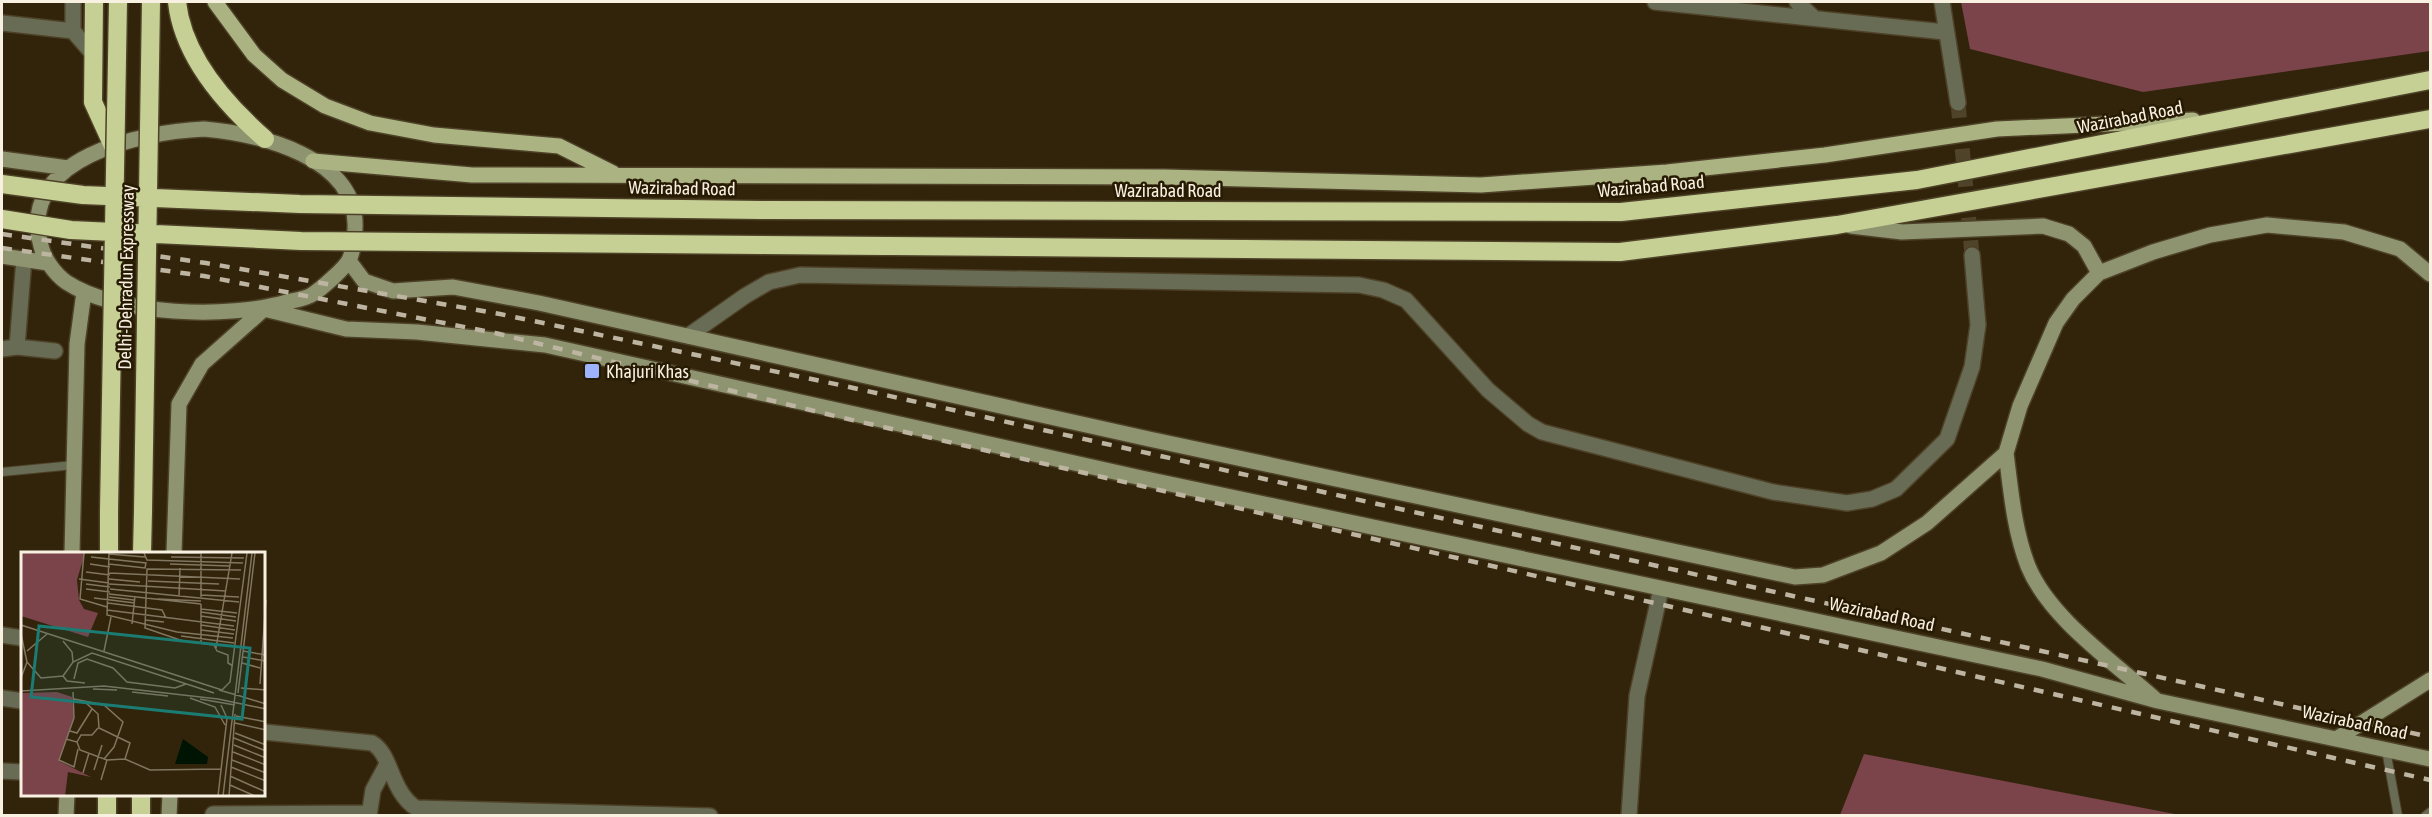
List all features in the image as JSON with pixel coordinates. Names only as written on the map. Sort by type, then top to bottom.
[{"type":"highway","points":[[94,2],[93,102],[113,146]]},
{"type":"highway","name":"Delhi-Dehradun Expressway","points":[[109,552],[118,2]]},
{"type":"highway","name":"Delhi-Dehradun Expressway","points":[[142,552],[152,2]]},
{"type":"highway","points":[[177,2],[179,16],[192,47],[215,88],[239,116],[265,139]]},
{"type":"highway","name":"Wazirabad Road","points":[[2,184],[83,195],[300,204],[761,210],[1621,212],[1917,180],[2430,80]]},
{"type":"highway","points":[[2,219],[72,230],[301,242],[1620,252],[1837,225],[2430,119]]},
{"type":"highway","points":[[107,796],[107,816]]},
{"type":"highway","points":[[141,796],[141,816]]},
{"type":"main road","points":[[215,2],[254,55],[282,80],[325,106],[370,123],[434,135],[560,146],[616,175]]},
{"type":"main road","points":[[314,161],[472,175],[1164,177],[1482,185],[1700,169],[1825,155],[1997,129],[2241,118]]},
{"type":"main road","points":[[204,129],[235,132],[265,139],[314,161],[330,172],[342,186],[351,204],[355,223],[354,242],[349,261],[312,295],[264,309],[219,313],[173,311],[128,304],[84,292],[64,281],[48,263],[41,247],[38,230],[39,212],[50,187],[68,168],[113,146],[142,136],[204,129]]},
{"type":"main road","points":[[2,159],[68,168]]},
{"type":"main road","points":[[1837,225],[1902,232],[2043,226],[2069,234],[2084,246],[2099,273]]},
{"type":"main road","points":[[2158,701],[2067,621],[2045,594],[2029,567],[2016,523],[2006,453],[2020,406],[2056,323],[2073,299],[2099,273],[2153,252],[2210,235],[2267,225],[2343,232],[2400,249],[2430,274]]},
{"type":"main road","points":[[2,256],[48,263]]},
{"type":"main road","name":"Wazirabad Road","points":[[349,261],[364,281],[393,291],[453,286],[1161,442],[1795,577],[1823,575],[1881,553],[1927,523],[2006,453]]},
{"type":"main road","points":[[72,552],[77,344],[84,292]]},
{"type":"main road","points":[[174,552],[179,404],[202,364],[264,309]]},
{"type":"main road","name":"Wazirabad Road","points":[[264,309],[346,329],[417,332],[545,345],[1137,477],[2042,669],[2158,701],[2430,759]]},
{"type":"main road","points":[[2336,739],[2430,680]]},
{"type":"main road","points":[[66,816],[67,796]]},
{"type":"main road","points":[[169,816],[170,796]]},
{"type":"street","points":[[74,2],[74,31],[93,54]]},
{"type":"street","points":[[1655,2],[1813,16],[1946,32]]},
{"type":"street","points":[[1797,2],[1813,16]]},
{"type":"street","points":[[1942,2],[1958,103]]},
{"type":"street","points":[[2,23],[74,31]]},
{"type":"street","points":[[688,336],[761,287],[800,275],[1359,285],[1383,290],[1406,300],[1488,390],[1528,424],[1542,432],[1773,492],[1847,503],[1872,499],[1896,489],[1947,439],[1972,367],[1978,325],[1972,255]]},
{"type":"street","points":[[17,347],[24,259]]},
{"type":"street","points":[[2,349],[17,347],[55,351]]},
{"type":"street","points":[[1629,816],[1637,696],[1661,590]]},
{"type":"street","points":[[2,635],[21,638]]},
{"type":"street","points":[[2,698],[21,701]]},
{"type":"street","points":[[266,732],[372,743],[380,747],[398,790],[406,801],[416,808],[710,816]]},
{"type":"street","points":[[213,814],[369,814],[373,789],[387,764]]},
{"type":"street","points":[[2,771],[21,772]]},
{"type":"lane","points":[[2,472],[75,465]]},
{"type":"lane","points":[[2386,750],[2398,816]]},
{"type":"lane","points":[[2425,816],[2430,812]]},
{"type":"shaded area","points":[[1961,2],[2430,2],[2430,51],[2143,92],[1970,49]]},
{"type":"shaded area","points":[[1864,754],[2180,815],[1840,815]]},
{"type":"tunnel","points":[[1958,103],[1972,255]]},
{"type":"railway","points":[[2,234],[206,263],[500,314],[840,385],[2430,737]]},
{"type":"railway","points":[[2,248],[204,276],[495,333],[835,416],[2430,780]]},
{"type":"place","name":"Khajuri Khas","points":[[592,371]]}]
